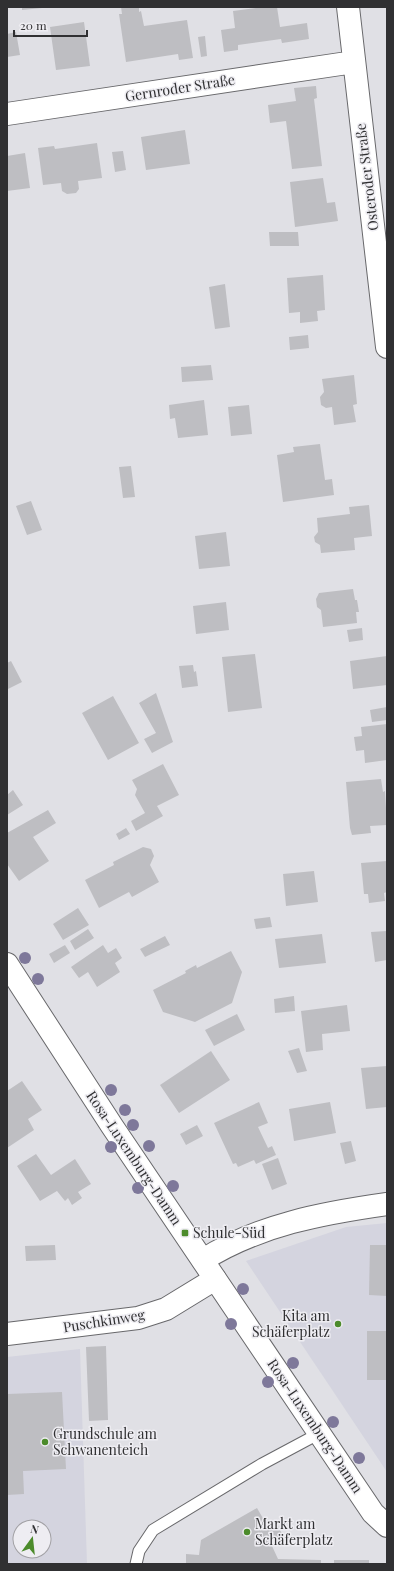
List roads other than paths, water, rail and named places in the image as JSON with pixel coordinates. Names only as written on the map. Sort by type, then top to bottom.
[{"type":"street","name":"Osteroder Straße","points":[[348,7],[354,62],[380,224],[387,347]]},
{"type":"street","name":"Gernroder Straße","points":[[7,114],[354,62]]},
{"type":"street","name":"Rosa-Luxemburg-Damm","points":[[7,964],[112,1126],[373,1513],[387,1526]]},
{"type":"street","points":[[203,1260],[225,1246],[284,1224],[314,1216],[387,1204]]},
{"type":"street","name":"Puschkinweg","points":[[7,1334],[138,1318],[166,1309],[215,1279]]},
{"type":"lane","points":[[136,1564],[139,1551],[153,1530],[262,1464],[320,1434]]},
{"type":"place","name":"Schule-Süd","points":[[185,1233]]},
{"type":"place","name":"Kita am Schäferplatz","points":[[338,1324]]},
{"type":"place","name":"Grundschule am Schwanenteich","points":[[45,1442]]},
{"type":"place","name":"Markt am Schäferplatz","points":[[247,1532]]}]
